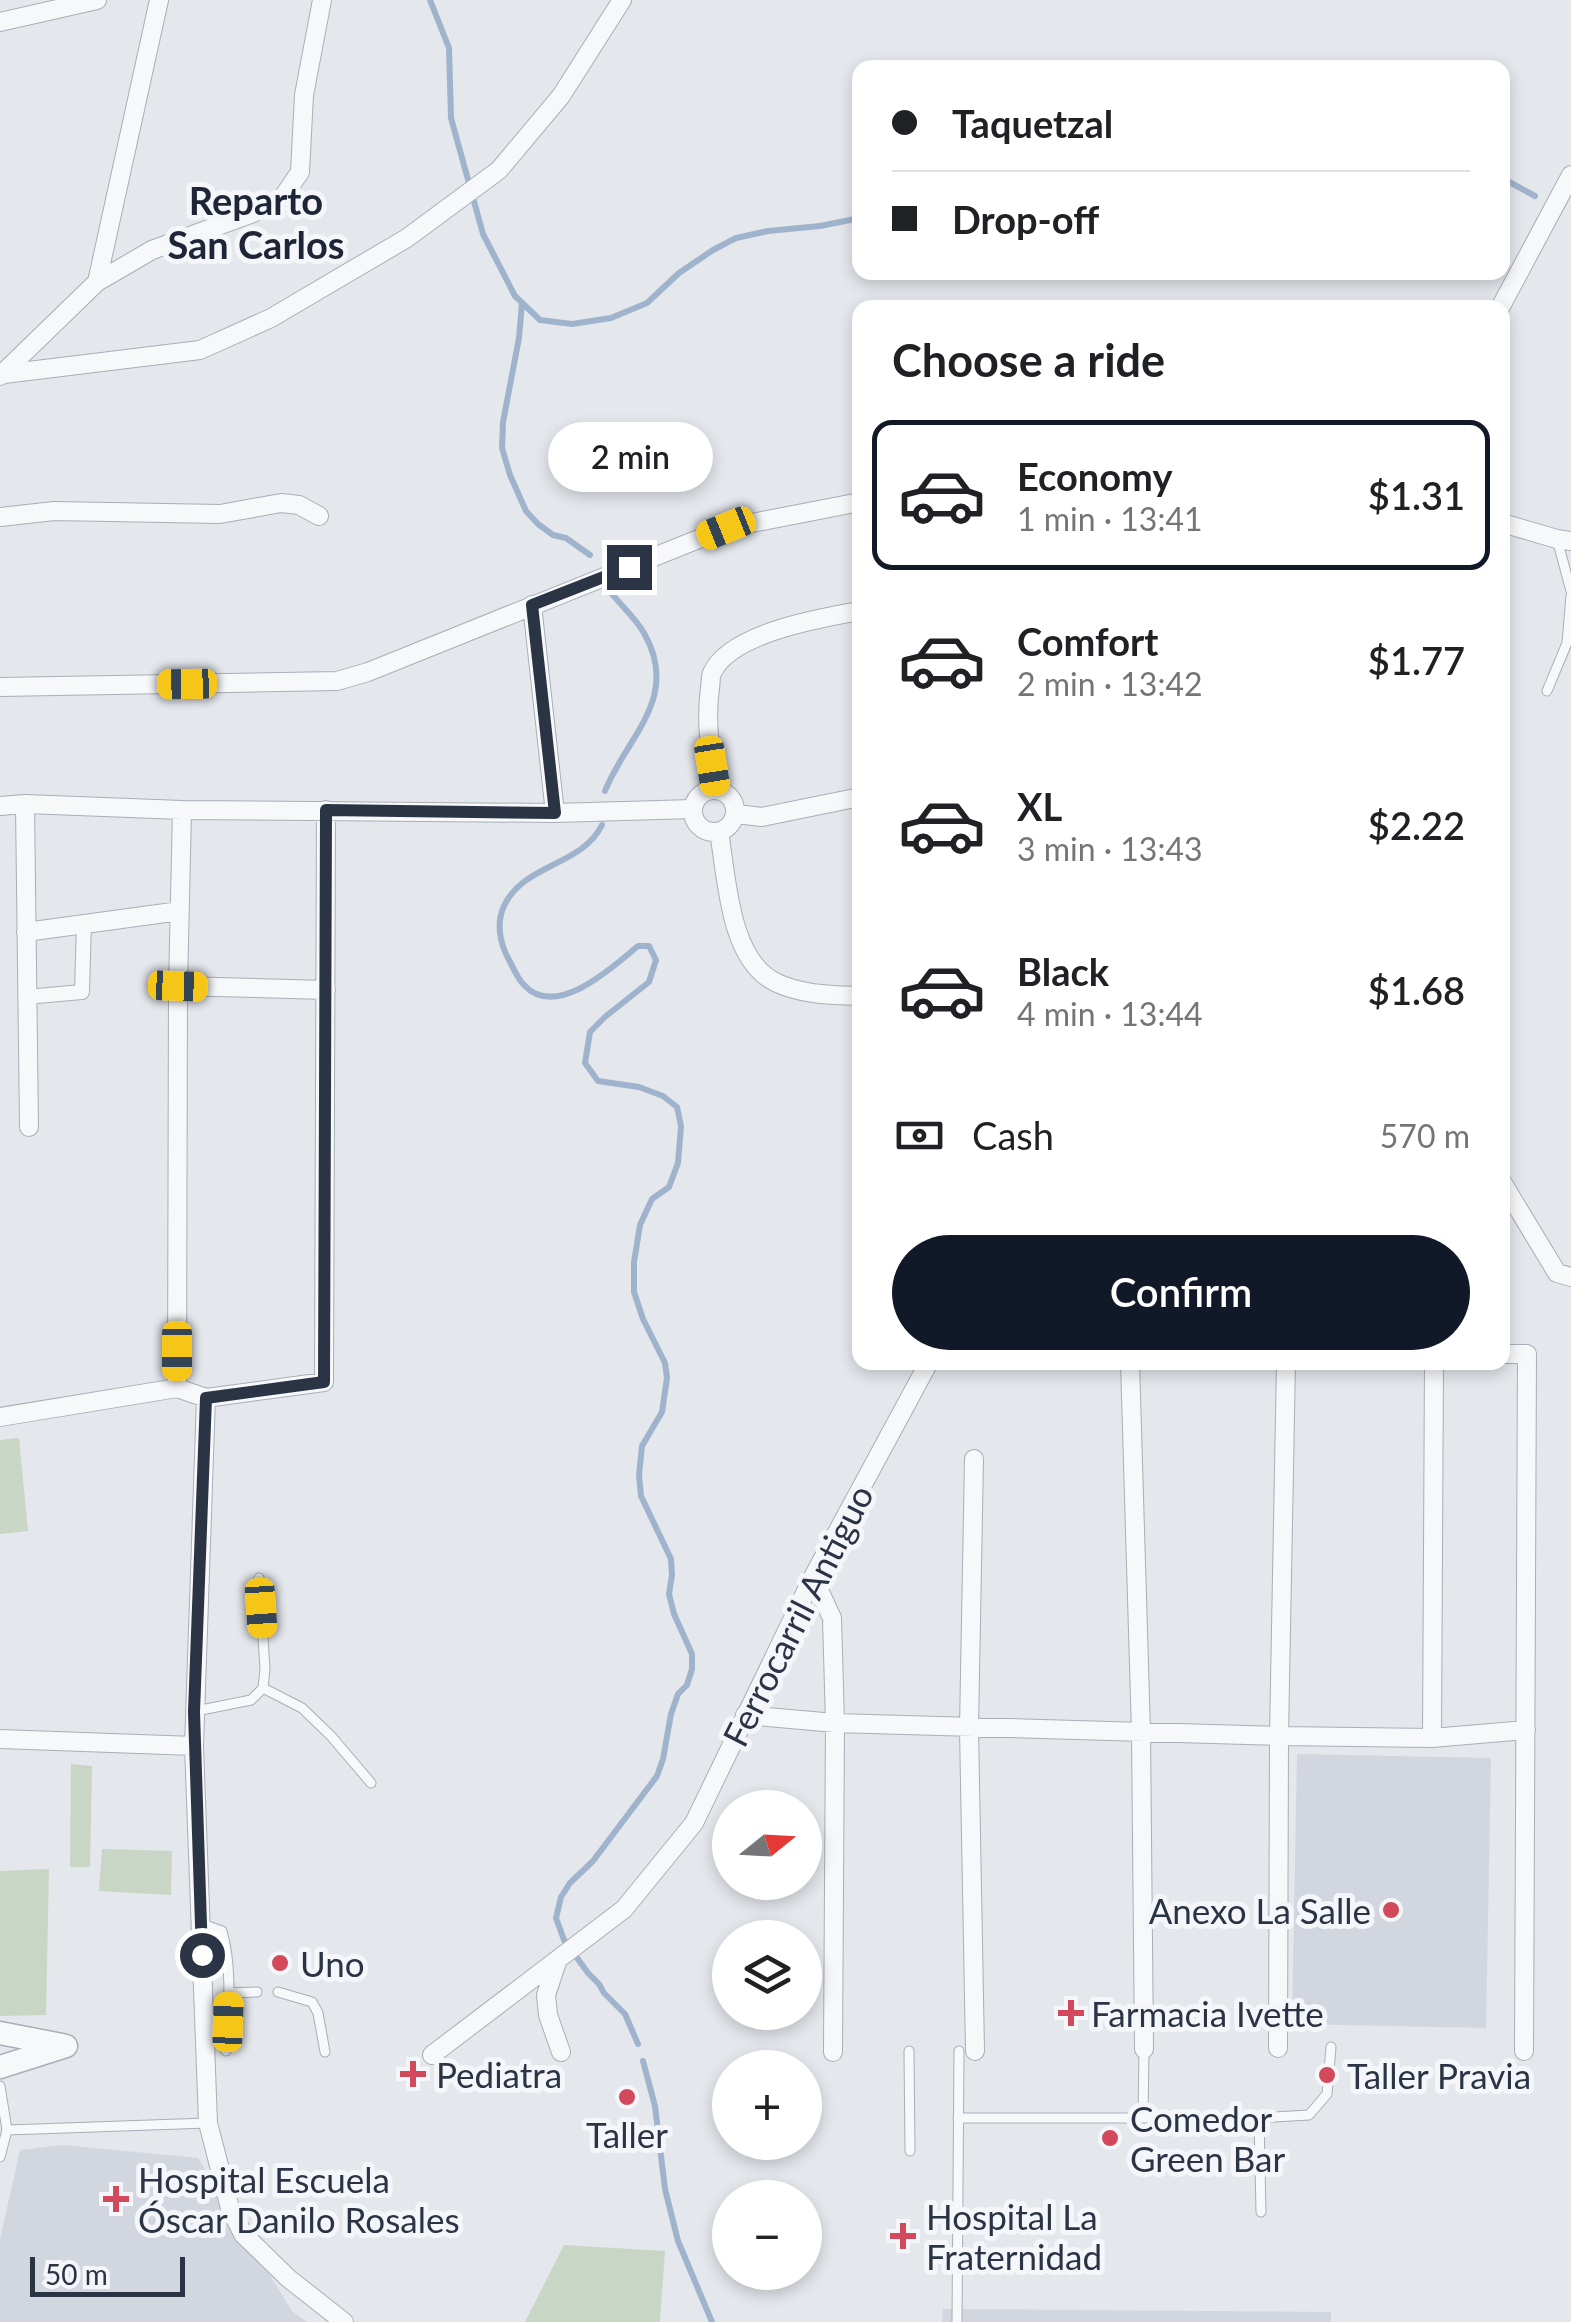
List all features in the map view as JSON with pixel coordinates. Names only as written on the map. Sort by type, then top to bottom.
[{"type":"street","points":[[0,22],[97,0]]},
{"type":"street","points":[[97,282],[159,0]]},
{"type":"street","points":[[2,375],[97,282],[152,250],[252,213],[283,197],[300,172],[304,94],[322,0]]},
{"type":"street","points":[[2,375],[200,350],[271,318],[407,238],[499,170],[561,96],[622,0]]},
{"type":"street","points":[[1504,300],[1571,174]]},
{"type":"street","points":[[0,517],[54,510],[220,514],[281,503],[299,504],[320,516]]},
{"type":"street","points":[[0,686],[337,681],[726,528],[852,504]]},
{"type":"street","points":[[1510,525],[1564,540]]},
{"type":"street","points":[[532,605],[555,813]]},
{"type":"street","points":[[716,790],[707,709],[712,673],[731,650],[794,624],[852,613]]},
{"type":"street","points":[[716,790],[734,802],[736,814],[730,826],[719,832],[706,831],[696,822],[693,809],[696,798],[716,790]]},
{"type":"street","points":[[736,814],[762,816],[852,799]]},
{"type":"street","points":[[25,804],[29,1127]]},
{"type":"street","points":[[0,806],[555,813],[693,809]]},
{"type":"street","points":[[177,1388],[182,810]]},
{"type":"street","points":[[0,1417],[177,1388],[206,1398],[324,1382],[326,810]]},
{"type":"street","points":[[719,832],[737,934],[758,970],[776,982],[818,994],[852,996]]},
{"type":"street","points":[[26,932],[180,911]]},
{"type":"street","points":[[26,997],[82,992],[84,923]]},
{"type":"street","points":[[178,986],[326,990]]},
{"type":"street","points":[[1510,1195],[1557,1272],[1571,1277]]},
{"type":"street","points":[[1510,1354],[1527,1354],[1524,2051]]},
{"type":"street","name":"Ferrocarril Antiguo","points":[[432,2056],[624,1910],[694,1822],[813,1577],[925,1370]]},
{"type":"street","points":[[1130,1370],[1141,1732],[1144,2049]]},
{"type":"street","points":[[1278,2048],[1286,1370]]},
{"type":"street","points":[[1432,1738],[1434,1370]]},
{"type":"street","points":[[206,1398],[194,1746],[208,2123],[230,2208],[244,2234],[288,2278],[344,2322]]},
{"type":"street","points":[[967,2051],[974,1459]]},
{"type":"street","points":[[813,1577],[832,1618],[833,2052]]},
{"type":"street","points":[[745,1715],[835,1724],[1279,1736],[1432,1738],[1526,1730]]},
{"type":"street","points":[[0,1739],[194,1746]]},
{"type":"street","points":[[557,1962],[546,1995],[548,2015],[561,2052]]},
{"type":"street","points":[[0,2033],[66,2046],[0,2068]]},
{"type":"lane","points":[[1546,691],[1566,643],[1571,594],[1564,540]]},
{"type":"lane","points":[[194,1712],[251,1700],[263,1688],[258,1578]]},
{"type":"lane","points":[[263,1688],[302,1708],[371,1783]]},
{"type":"lane","points":[[201,1924],[222,1931],[225,1942],[226,2051]]},
{"type":"lane","points":[[228,1992],[257,1992]]},
{"type":"lane","points":[[278,1992],[312,2002],[318,2013],[325,2052]]},
{"type":"lane","points":[[958,2118],[1309,2115],[1327,2094],[1331,2048]]},
{"type":"lane","points":[[1143,2117],[1144,2049]]},
{"type":"lane","points":[[909,2051],[910,2152]]},
{"type":"lane","points":[[956,2322],[958,2118],[967,2051]]},
{"type":"lane","points":[[0,2086],[6,2130],[0,2157]]},
{"type":"lane","points":[[1259,2118],[1262,2212]]},
{"type":"lane","points":[[6,2130],[208,2123]]},
{"type":"shaded area","name":"Anexo La Salle","points":[[1297,1754],[1491,1758],[1486,2028],[1292,2024]]},
{"type":"shaded area","name":"Hospital Escuela Óscar Danilo Rosales","points":[[63,2145],[198,2158],[292,2311],[307,2322],[0,2322],[0,2239],[20,2150]]},
{"type":"shaded area","points":[[943,2309],[1331,2312],[1331,2322],[942,2322]]},
{"type":"green space","points":[[19,1438],[28,1531],[0,1534],[0,1440]]},
{"type":"green space","points":[[71,1764],[92,1766],[90,1867],[70,1867]]},
{"type":"green space","points":[[102,1849],[172,1851],[171,1895],[99,1891]]},
{"type":"green space","points":[[49,1869],[46,2015],[0,2016],[0,1871]]},
{"type":"green space","points":[[564,2245],[665,2251],[660,2322],[525,2322]]},
{"type":"waterway","points":[[430,0],[449,48],[451,118],[483,234],[515,296],[540,320],[572,324],[611,318],[647,303],[679,273],[736,238],[852,220]]},
{"type":"waterway","points":[[1510,182],[1535,196]]},
{"type":"waterway","points":[[522,303],[502,448],[526,511],[553,535],[566,538],[590,555]]},
{"type":"waterway","points":[[605,791],[647,716],[657,677],[654,656],[644,633],[609,590]]},
{"type":"waterway","points":[[602,825],[581,849],[513,892],[504,906],[500,926],[505,952],[522,982],[537,994],[552,997],[584,986],[638,946],[649,946],[656,960],[649,982],[590,1032],[585,1063],[598,1081],[639,1087],[663,1096],[677,1107],[681,1126],[678,1163],[669,1187],[652,1199],[640,1225],[634,1292],[665,1363],[667,1378],[662,1412],[642,1446],[641,1496],[671,1559],[669,1594],[692,1654],[692,1669],[671,1714],[657,1776],[593,1861],[570,1883],[561,1897],[556,1918],[564,1940],[625,2014],[638,2044]]},
{"type":"waterway","points":[[643,2061],[655,2106],[665,2189],[678,2241],[712,2322]]},
{"type":"place","name":"Anexo La Salle","points":[[1391,1910]]},
{"type":"place","name":"Uno","points":[[280,1963]]},
{"type":"place","name":"Farmacia Ivette","points":[[1071,2013]]},
{"type":"place","name":"Pediatra","points":[[413,2074]]},
{"type":"place","name":"Taller Pravia","points":[[1327,2075]]},
{"type":"place","name":"Taller","points":[[627,2097]]},
{"type":"place","name":"Comedor Green Bar","points":[[1110,2138]]},
{"type":"place","name":"Hospital Escuela Óscar Danilo Rosales","points":[[116,2199]]},
{"type":"place","name":"Hospital La Fraternidad","points":[[903,2236]]},
{"type":"district","name":"Reparto San Carlos","points":[[256,222]]},
{"type":"route","points":[[202,1955],[194,1712],[206,1398],[324,1382],[326,810],[555,813],[532,605],[629,567]]}]
